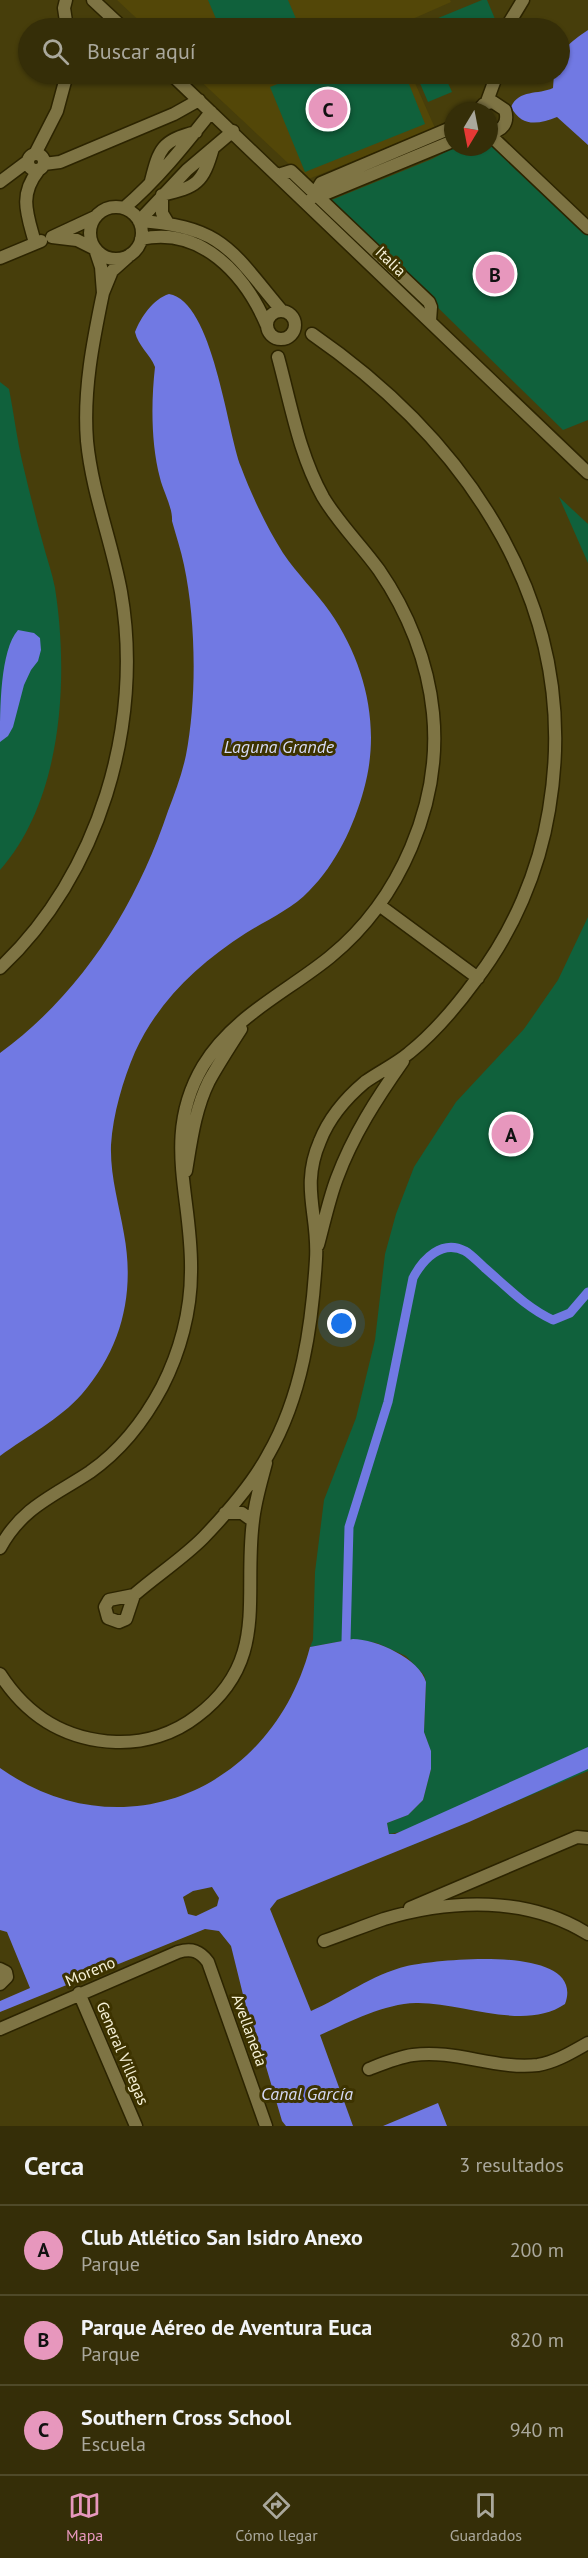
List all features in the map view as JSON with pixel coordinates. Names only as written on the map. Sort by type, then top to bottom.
[{"type":"street","points":[[66,0],[66,18]]},
{"type":"street","points":[[93,0],[112,18]]},
{"type":"street","points":[[512,18],[523,0]]},
{"type":"street","points":[[35,243],[26,204],[29,182],[57,111],[64,84]]},
{"type":"street","name":"Italia","points":[[182,84],[588,473]]},
{"type":"street","points":[[484,102],[492,84]]},
{"type":"street","points":[[497,84],[507,119],[503,128],[503,137],[509,151]]},
{"type":"street","points":[[2,181],[36,164],[60,162],[174,114],[199,100]]},
{"type":"street","points":[[498,104],[502,106]]},
{"type":"street","points":[[124,208],[151,183],[156,160],[166,144],[177,136],[196,132],[212,112]]},
{"type":"street","points":[[498,130],[503,128]]},
{"type":"street","points":[[0,968],[41,922],[81,855],[102,806],[122,726],[127,672],[125,620],[118,577],[97,498],[87,441],[88,375],[103,292],[112,271],[131,254],[141,239],[139,221],[162,195],[233,131]]},
{"type":"street","points":[[308,203],[317,193],[327,193],[419,148],[444,133]]},
{"type":"street","points":[[498,141],[588,228]]},
{"type":"street","points":[[419,148],[444,143]]},
{"type":"street","points":[[278,175],[291,171],[317,193],[429,302],[430,321]]},
{"type":"street","points":[[162,195],[162,213],[168,223]]},
{"type":"street","points":[[0,258],[95,218],[108,208],[124,208],[139,221],[168,223],[191,229],[223,244],[243,262],[287,314],[295,328],[279,347],[278,357]]},
{"type":"street","points":[[95,218],[90,233],[101,267],[103,292]]},
{"type":"street","points":[[0,1548],[14,1527],[31,1509],[92,1470],[111,1454],[146,1414],[162,1388],[173,1364],[189,1305],[191,1253],[184,1181],[196,1119],[205,1091],[249,1017],[279,992],[332,956],[379,905],[409,852],[425,802],[431,770],[434,725],[428,681],[409,623],[378,568],[338,520],[314,480],[295,428],[278,357],[268,330],[245,285],[226,263],[198,245],[165,236],[141,239]]},
{"type":"street","points":[[52,237],[77,240],[101,254],[116,259],[131,254]]},
{"type":"street","points":[[0,1674],[10,1689],[31,1710],[56,1728],[72,1735],[124,1742],[161,1736],[190,1722],[227,1688],[242,1658],[251,1620],[253,1521],[269,1454],[296,1386],[304,1358],[313,1305],[317,1249],[345,1157],[379,1094],[408,1055],[446,1017],[478,978],[519,908],[547,824],[553,790],[556,728],[552,682],[538,616],[516,562],[498,528],[454,465],[394,400],[366,374],[287,314],[269,316],[268,330]]},
{"type":"street","points":[[268,330],[278,339],[305,331],[312,334]]},
{"type":"street","points":[[379,905],[478,978]]},
{"type":"street","points":[[317,1249],[310,1203],[312,1166],[325,1129],[344,1103],[365,1083],[408,1055]]},
{"type":"street","points":[[365,1083],[376,1086],[379,1094]]},
{"type":"street","points":[[310,1203],[318,1210],[329,1206]]},
{"type":"street","points":[[134,1595],[184,1556],[225,1513],[269,1454]]},
{"type":"street","points":[[225,1513],[242,1514],[253,1521]]},
{"type":"street","points":[[324,1941],[384,1920],[577,1837],[588,1838]]},
{"type":"street","points":[[471,1882],[469,1894],[476,1906]]},
{"type":"street","points":[[384,1920],[440,1908],[518,1907],[542,1912],[569,1922],[588,1934]]},
{"type":"street","name":"Moreno","points":[[0,2029],[178,1952],[195,1951]]},
{"type":"street","name":"Avellaneda","points":[[195,1951],[203,1955],[208,1962],[266,2126]]},
{"type":"street","points":[[0,1968],[6,1972],[7,1977],[0,1984]]},
{"type":"street","name":"General Villegas","points":[[80,1993],[136,2126]]},
{"type":"street","points":[[369,2069],[398,2058],[430,2054],[506,2064],[539,2064],[568,2055],[588,2043]]},
{"type":"shaded area","points":[[117,0],[450,0],[451,2],[415,18],[136,18]]},
{"type":"shaded area","points":[[204,84],[415,84],[435,128],[306,180]]},
{"type":"green space","points":[[208,0],[288,0],[296,18],[216,18]]},
{"type":"green space","points":[[487,0],[495,18],[438,18]]},
{"type":"green space","points":[[278,84],[409,84],[425,124],[305,172],[270,87]]},
{"type":"green space","points":[[420,84],[448,84],[452,92],[428,102]]},
{"type":"green space","points":[[498,149],[588,234],[588,420],[563,430],[329,201],[444,153],[444,156],[498,156]]},
{"type":"green space","points":[[0,382],[9,389],[23,465],[54,582],[61,660],[56,736],[49,773],[37,808],[21,841],[0,870]]},
{"type":"green space","points":[[559,497],[588,524],[588,563]]},
{"type":"green space","points":[[588,917],[588,1771],[410,1846],[413,1842],[411,1830],[389,1834],[387,1823],[408,1815],[423,1800],[431,1769],[428,1743],[424,1732],[426,1682],[424,1675],[406,1656],[377,1643],[353,1639],[310,1647],[313,1640],[315,1572],[324,1500],[356,1418],[375,1340],[385,1254],[396,1214],[414,1167],[456,1102],[524,1029],[558,980]]},
{"type":"water","points":[[588,30],[588,145],[557,117],[537,122],[526,121],[515,114],[511,107],[514,101],[524,95],[553,88],[553,84],[570,84],[570,44]]},
{"type":"water","name":"Laguna Grande","points":[[169,294],[184,302],[197,319],[207,342],[241,467],[265,522],[288,561],[330,612],[353,653],[367,697],[371,743],[369,766],[360,803],[343,844],[319,880],[295,903],[228,945],[196,971],[168,1000],[145,1033],[135,1052],[116,1109],[111,1145],[113,1179],[124,1234],[128,1277],[122,1319],[116,1339],[96,1376],[82,1394],[53,1420],[0,1456],[0,1053],[56,1003],[81,975],[103,945],[122,913],[155,846],[180,776],[190,733],[194,660],[188,587],[155,451],[152,409],[155,367],[135,332],[148,309],[163,296]]},
{"type":"water","points":[[18,630],[34,633],[40,638],[41,650],[38,661],[24,685],[13,727],[8,736],[0,742],[4,666],[12,639]]},
{"type":"water","points":[[353,1639],[373,1642],[406,1658],[422,1674],[426,1682],[424,1732],[431,1751],[431,1769],[423,1800],[408,1815],[387,1823],[389,1834],[395,1834],[588,1747],[588,1769],[469,1822],[277,1900],[270,1909],[311,2011],[394,1970],[422,1963],[474,1959],[532,1963],[554,1971],[566,1984],[565,2004],[549,2012],[531,2016],[493,2014],[434,2004],[404,2004],[367,2014],[320,2035],[353,2126],[286,2126],[282,2121],[262,2053],[251,2027],[231,1946],[219,1931],[205,1929],[0,2012],[0,2001],[30,1988],[7,1932],[0,1930],[0,1768],[47,1794],[95,1806],[142,1805],[187,1793],[228,1771],[263,1738],[291,1697],[310,1647]],"holes":[[[212,1887],[219,1898],[217,1906],[196,1916],[188,1914],[183,1897],[193,1891]]]},
{"type":"water","name":"Canal García","points":[[438,2103],[447,2126],[383,2126]]},
{"type":"waterway","points":[[346,1641],[349,1527],[388,1402],[413,1278],[417,1271],[434,1253],[449,1247],[457,1248],[470,1255],[526,1304],[553,1320],[570,1313],[588,1292]]},
{"type":"place","name":"Southern Cross School","points":[[328,109]]},
{"type":"place","name":"Parque Aéreo de Aventura Euca","points":[[495,274]]},
{"type":"place","name":"Club Atlético San Isidro Anexo","points":[[511,1134]]}]
